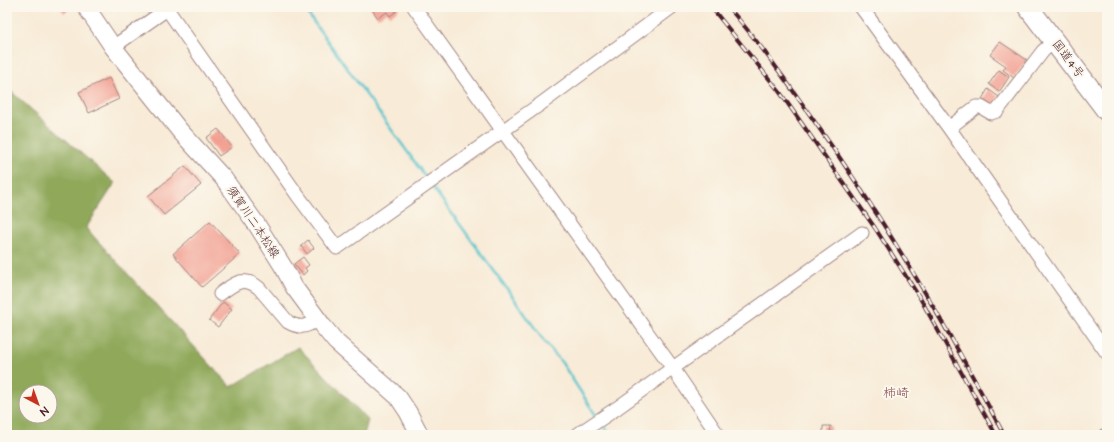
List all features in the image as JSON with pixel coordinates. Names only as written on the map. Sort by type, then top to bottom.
[{"type":"highway","name":"国道4号","points":[[1028,7],[1107,111]]},
{"type":"highway","name":"国道4号","points":[[1038,7],[1107,95]]},
{"type":"main road","name":"須賀川二本松線","points":[[86,7],[113,47],[180,131],[224,179],[257,225],[284,268],[294,288],[318,320],[336,342],[398,397],[420,435]]},
{"type":"street","points":[[414,7],[672,367],[718,435]]},
{"type":"street","points":[[113,47],[169,8],[298,196],[337,248],[672,7]]},
{"type":"street","points":[[861,7],[949,128],[1107,353]]},
{"type":"street","points":[[949,128],[976,107],[991,113],[997,111],[1042,51],[1054,41]]},
{"type":"street","points":[[577,435],[862,233]]},
{"type":"street","points":[[220,294],[235,283],[244,281],[254,284],[259,288],[288,322],[293,325],[300,327],[309,325],[318,320]]},
{"type":"green space","points":[[7,87],[115,183],[86,228],[231,387],[298,347],[368,420],[364,435],[7,435]]},
{"type":"building","points":[[60,7],[72,7],[64,13]]},
{"type":"building","points":[[370,7],[398,7],[399,9],[390,16],[387,12],[378,18]]},
{"type":"building","points":[[1000,42],[1027,60],[1014,78],[1003,70],[1006,66],[990,55]]},
{"type":"building","points":[[999,70],[1009,77],[999,92],[989,84]]},
{"type":"building","points":[[109,78],[119,99],[89,113],[79,92]]},
{"type":"building","points":[[988,89],[999,97],[992,106],[982,99]]},
{"type":"building","points":[[218,129],[232,147],[219,156],[206,138]]},
{"type":"building","points":[[185,166],[201,185],[164,215],[148,196]]},
{"type":"building","points":[[210,221],[240,254],[202,287],[173,254]]},
{"type":"building","points":[[308,240],[314,248],[307,254],[301,246]]},
{"type":"building","points":[[303,257],[309,265],[305,268],[307,271],[303,275],[294,264]]},
{"type":"building","points":[[223,302],[232,309],[218,327],[209,320]]},
{"type":"building","points":[[823,426],[831,426],[830,435],[823,435]]},
{"type":"waterway","points":[[303,7],[427,179]]},
{"type":"waterway","points":[[431,185],[544,341],[562,363],[597,417]]},
{"type":"waterway","points":[[601,422],[610,435]]},
{"type":"railway","points":[[711,7],[779,91],[875,228],[920,298],[996,435]]},
{"type":"railway","points":[[728,7],[752,35],[785,80],[868,200],[939,316],[1004,435]]},
{"type":"district","name":"柿崎","points":[[896,393]]}]
